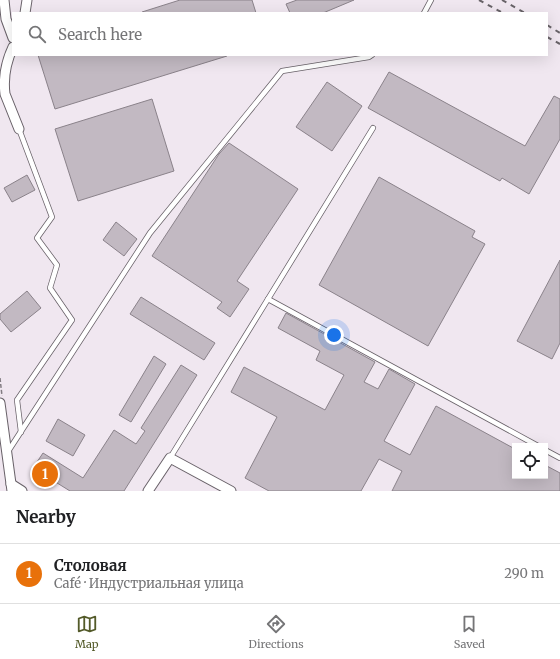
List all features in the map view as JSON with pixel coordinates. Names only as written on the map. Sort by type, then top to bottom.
[{"type":"street","points":[[4,0],[6,19],[12,35]]},
{"type":"street","points":[[25,12],[27,0]]},
{"type":"street","points":[[12,49],[7,61],[4,76],[4,88],[19,129]]},
{"type":"street","points":[[0,403],[11,488],[22,491]]},
{"type":"street","points":[[148,491],[170,458],[231,491]]},
{"type":"lane","points":[[425,12],[431,0]]},
{"type":"lane","points":[[7,454],[150,234],[282,71],[370,56]]},
{"type":"lane","points":[[170,458],[373,128]]},
{"type":"lane","points":[[19,129],[52,217],[37,238],[57,265],[50,288],[72,320],[17,400],[21,432]]},
{"type":"lane","points":[[268,299],[532,443]]},
{"type":"lane","points":[[548,452],[560,458]]},
{"type":"building","points":[[180,0],[252,0],[256,12],[142,12]]},
{"type":"building","points":[[297,0],[354,0],[325,12],[290,12],[286,4]]},
{"type":"building","points":[[38,56],[227,56],[55,109]]},
{"type":"building","points":[[389,72],[525,146],[554,96],[560,99],[560,139],[529,194],[502,178],[500,181],[368,108]]},
{"type":"building","points":[[327,82],[362,106],[332,151],[296,127]]},
{"type":"building","points":[[152,99],[174,171],[78,201],[55,129]]},
{"type":"building","points":[[229,143],[298,189],[237,281],[249,289],[230,317],[217,308],[222,302],[152,256],[219,154]]},
{"type":"building","points":[[27,175],[35,190],[12,202],[4,188]]},
{"type":"building","points":[[379,177],[475,231],[472,237],[485,244],[428,346],[319,285]]},
{"type":"building","points":[[116,222],[137,239],[124,256],[103,240]]},
{"type":"building","points":[[560,260],[560,343],[552,359],[517,341]]},
{"type":"building","points":[[27,291],[41,308],[11,332],[0,319],[0,314]]},
{"type":"building","points":[[141,297],[215,343],[204,360],[130,314]]},
{"type":"building","points":[[286,313],[375,362],[364,382],[378,389],[389,369],[415,384],[384,441],[410,455],[436,406],[512,447],[512,479],[548,479],[548,467],[560,473],[560,491],[392,491],[402,471],[379,459],[361,491],[269,491],[245,478],[277,417],[231,392],[244,367],[325,410],[344,375],[316,360],[320,351],[278,328]]},
{"type":"building","points":[[154,356],[166,364],[131,422],[119,415]]},
{"type":"building","points":[[181,365],[197,375],[124,491],[70,491],[33,468],[43,453],[83,478],[114,430],[136,444],[145,431],[141,428]]},
{"type":"building","points":[[58,419],[85,435],[73,456],[46,441]]},
{"type":"railway","points":[[479,0],[501,12]]},
{"type":"railway","points":[[502,0],[523,12]]},
{"type":"railway","points":[[548,26],[560,33]]},
{"type":"railway","points":[[548,38],[560,44]]},
{"type":"place","name":"Столовая","points":[[45,474]]}]
